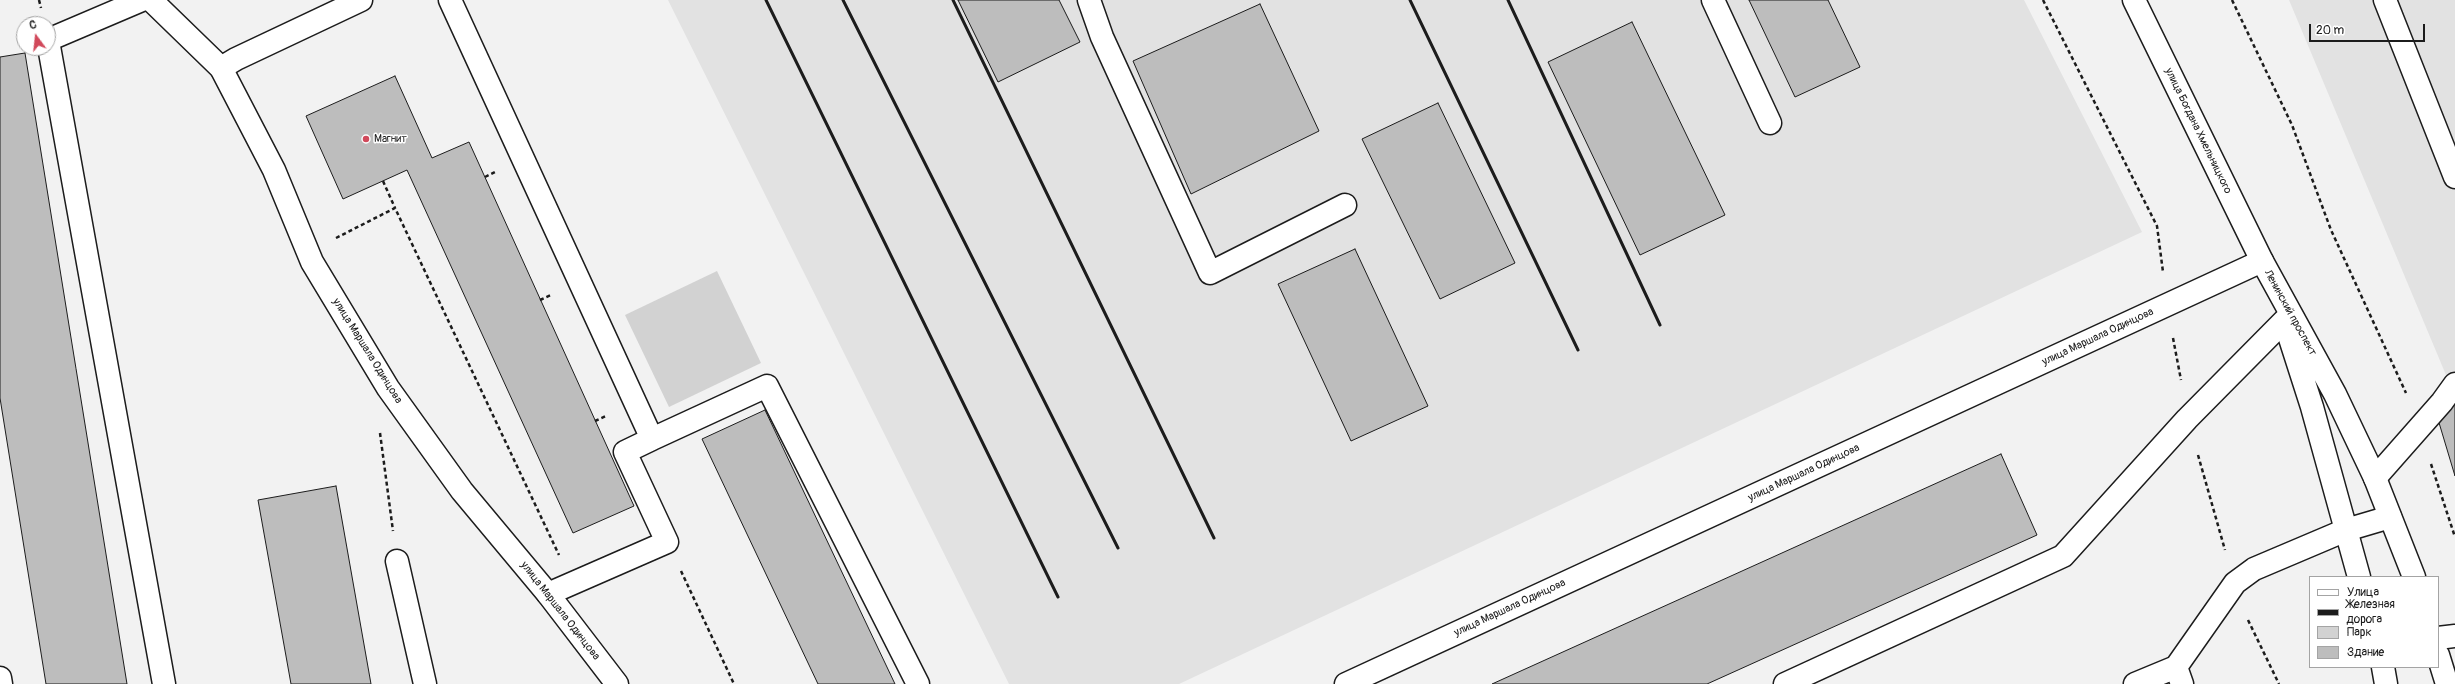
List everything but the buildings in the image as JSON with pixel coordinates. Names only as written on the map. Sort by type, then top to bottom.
[{"type":"street","points":[[56,37],[142,0]]},
{"type":"street","name":"улица Маршала Одинцова","points":[[150,0],[221,68],[274,170],[312,262],[388,388],[462,491],[548,594],[617,684]]},
{"type":"street","points":[[221,68],[236,59],[361,0]]},
{"type":"street","points":[[450,0],[652,439]]},
{"type":"street","points":[[1089,0],[1102,37],[1210,273],[1345,205]]},
{"type":"street","points":[[1713,0],[1770,123]]},
{"type":"street","name":"улица Богдана Хмельницкого","points":[[2134,0],[2262,262]]},
{"type":"street","points":[[2385,0],[2455,177]]},
{"type":"street","points":[[51,56],[164,684]]},
{"type":"street","name":"улица Маршала Одинцова","points":[[1346,684],[2262,262]]},
{"type":"street","name":"Ленинский проспект","points":[[2262,262],[2284,321],[2312,407],[2359,576]]},
{"type":"street","name":"Ленинский проспект","points":[[2262,262],[2335,394],[2375,478],[2414,576]]},
{"type":"street","points":[[1785,684],[2063,556],[2187,419],[2284,321]]},
{"type":"street","points":[[2375,478],[2455,384]]},
{"type":"street","points":[[548,594],[572,582],[667,542],[625,452],[767,386],[918,684]]},
{"type":"street","points":[[2135,684],[2179,676],[2235,583],[2254,569],[2278,557],[2346,530],[2390,517]]},
{"type":"street","points":[[397,561],[425,684]]},
{"type":"street","points":[[2439,638],[2455,636]]},
{"type":"street","points":[[2439,658],[2447,684]]},
{"type":"street","points":[[2383,668],[2386,684]]},
{"type":"street","points":[[0,678],[1,684]]},
{"type":"path","points":[[2043,0],[2157,226],[2167,305],[2187,419],[2243,610],[2279,684]]},
{"type":"path","points":[[2232,0],[2292,125],[2331,230],[2410,402],[2455,537]]},
{"type":"path","points":[[383,181],[572,582]]},
{"type":"path","points":[[335,238],[395,208]]},
{"type":"path","points":[[379,428],[397,561]]},
{"type":"path","points":[[667,542],[734,684]]},
{"type":"shaded area","points":[[668,0],[2024,0],[2142,232],[1179,684],[1009,684]]},
{"type":"shaded area","points":[[2289,0],[2455,0],[2455,372],[2446,375]]},
{"type":"green space","points":[[717,271],[761,363],[669,407],[625,315]]},
{"type":"railway","points":[[766,0],[1058,597]]},
{"type":"railway","points":[[843,0],[1118,548]]},
{"type":"railway","points":[[953,0],[1214,538]]},
{"type":"railway","points":[[1410,0],[1578,350]]},
{"type":"railway","points":[[1508,0],[1660,325]]},
{"type":"place","name":"Магнит","points":[[366,139]]}]
